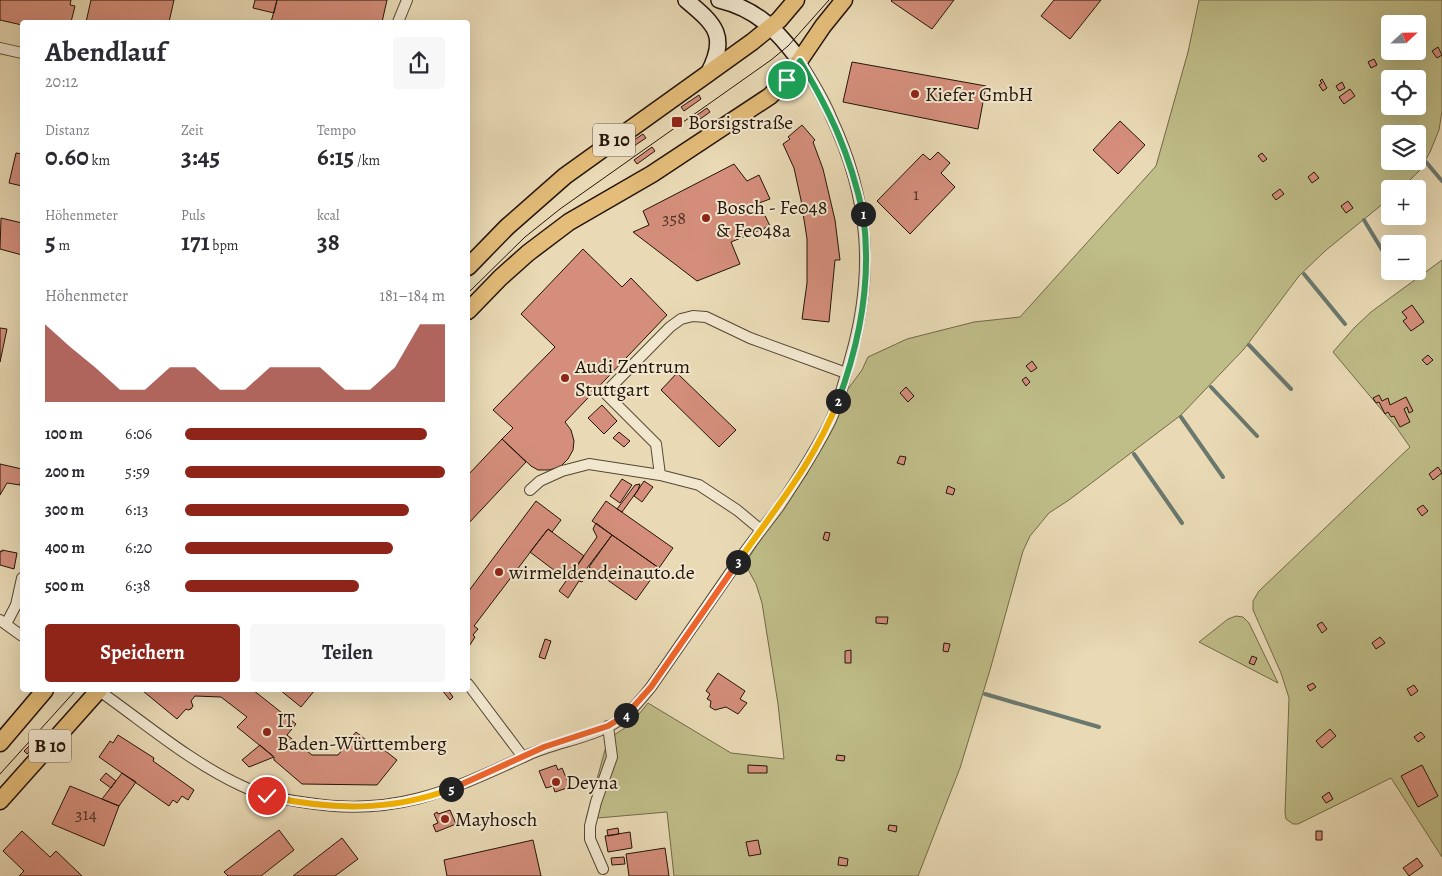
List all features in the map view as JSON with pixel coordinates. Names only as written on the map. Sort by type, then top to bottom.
[{"type":"main road","points":[[686,0],[708,20],[717,34],[717,53],[708,74]]},
{"type":"main road","points":[[719,0],[737,5],[772,27],[800,61]]},
{"type":"main road","name":"B 10","points":[[470,266],[507,227],[565,176],[772,27],[796,0]]},
{"type":"main road","name":"B 10","points":[[470,309],[521,259],[569,222],[652,174],[770,96],[787,80],[823,26],[844,0]]},
{"type":"main road","name":"B 10","points":[[0,743],[43,692]]},
{"type":"main road","name":"B 10","points":[[0,800],[97,692]]},
{"type":"street","points":[[399,20],[407,0]]},
{"type":"street","points":[[0,48],[20,53]]},
{"type":"street","points":[[102,692],[161,736],[242,786],[267,796],[335,807],[365,807],[416,800],[456,787],[544,747],[608,726],[625,716],[651,687],[798,477],[830,422],[857,335],[863,299],[865,248],[863,216],[858,190],[842,142],[828,109],[800,61]]},
{"type":"street","points":[[660,475],[656,444],[605,393],[670,327],[681,320],[693,316],[706,317],[750,338],[846,373]]},
{"type":"street","points":[[530,490],[540,481],[562,471],[589,464],[660,475],[699,485],[737,510],[761,530]]},
{"type":"street","points":[[20,587],[16,604],[3,622],[20,635]]},
{"type":"street","points":[[470,687],[523,757]]},
{"type":"street","points":[[603,869],[590,839],[590,826],[596,802],[612,757],[608,726]]},
{"type":"shaded area","points":[[1199,0],[1442,0],[1442,111],[1439,130],[1426,159],[1426,125],[1381,125],[1381,170],[1420,170],[1410,180],[1381,180],[1381,205],[1325,251],[1299,276],[1244,349],[1181,415],[1049,513],[1030,536],[1023,551],[960,768],[918,876],[674,876],[667,812],[586,819],[608,739],[631,724],[648,703],[731,753],[784,759],[778,704],[762,603],[756,584],[745,564],[807,474],[845,393],[862,370],[868,357],[907,339],[974,322],[1020,317],[1156,166],[1188,52]]},
{"type":"shaded area","points":[[1442,260],[1442,857],[1391,778],[1298,824],[1293,824],[1286,819],[1289,698],[1281,673],[1253,610],[1253,601],[1259,591],[1410,447],[1396,427],[1333,352],[1371,312],[1415,280],[1426,280],[1426,272]]},
{"type":"shaded area","points":[[1236,616],[1243,617],[1249,623],[1278,683],[1199,642],[1228,619]]},
{"type":"building","points":[[0,0],[71,0],[70,5],[75,6],[72,20],[20,20],[20,25],[0,20]]},
{"type":"building","points":[[91,0],[174,0],[169,20],[86,20]]},
{"type":"building","points":[[255,0],[277,0],[274,13],[253,8]]},
{"type":"building","points":[[277,0],[387,0],[382,20],[272,20]]},
{"type":"building","points":[[892,0],[954,0],[932,29]]},
{"type":"building","name":"Kiefer GmbH","points":[[1054,0],[1101,0],[1070,39],[1041,16]]},
{"type":"building","points":[[1438,47],[1442,55],[1437,58],[1432,51]]},
{"type":"building","points":[[1374,59],[1377,65],[1371,68],[1368,62]]},
{"type":"building","name":"Kiefer GmbH","points":[[852,62],[986,86],[978,129],[843,102]]},
{"type":"building","points":[[1322,79],[1327,88],[1323,91],[1319,85],[1322,83],[1320,81]]},
{"type":"building","points":[[1342,82],[1345,88],[1339,91],[1336,86]]},
{"type":"building","points":[[1350,89],[1355,96],[1344,104],[1339,97]]},
{"type":"building","points":[[699,95],[701,99],[684,111],[681,107]]},
{"type":"building","points":[[707,108],[710,112],[693,124],[690,120]]},
{"type":"building","points":[[1120,121],[1145,145],[1118,174],[1093,150]]},
{"type":"building","points":[[802,125],[815,140],[813,142],[823,169],[835,220],[840,260],[835,260],[829,322],[802,319],[807,283],[807,239],[794,168],[783,144]]},
{"type":"building","points":[[643,134],[646,138],[628,150],[625,146]]},
{"type":"building","points":[[652,147],[655,151],[637,164],[634,160]]},
{"type":"building","points":[[938,152],[950,163],[941,173],[955,187],[910,234],[877,201],[923,154],[930,160]]},
{"type":"building","points":[[16,153],[20,154],[20,186],[9,183]]},
{"type":"building","points":[[1262,153],[1267,159],[1263,162],[1258,156]]},
{"type":"building","name":"Bosch - Fe048 & Fe048a","points":[[734,164],[747,181],[759,175],[770,199],[759,203],[770,226],[731,242],[740,264],[697,281],[633,232],[649,225],[643,211]]},
{"type":"building","points":[[1314,172],[1319,178],[1312,183],[1308,177]]},
{"type":"building","points":[[1280,189],[1284,194],[1276,200],[1272,195]]},
{"type":"building","points":[[1348,201],[1353,208],[1346,213],[1341,206]]},
{"type":"building","points":[[1,218],[20,223],[20,254],[0,249]]},
{"type":"building","name":"Audi Zentrum Stuttgart","points":[[583,249],[622,287],[631,278],[667,315],[565,422],[571,430],[574,441],[573,450],[568,459],[560,467],[538,470],[531,466],[502,439],[513,428],[493,410],[555,347],[521,314]]},
{"type":"building","points":[[1412,305],[1424,322],[1411,331],[1403,321],[1407,318],[1402,312]]},
{"type":"building","points":[[0,328],[7,329],[0,362]]},
{"type":"building","points":[[1428,355],[1433,360],[1427,365],[1422,360]]},
{"type":"building","points":[[1032,361],[1037,368],[1031,372],[1026,366]]},
{"type":"building","points":[[677,373],[736,430],[719,447],[661,390]]},
{"type":"building","points":[[1026,377],[1030,382],[1026,386],[1022,380]]},
{"type":"building","points":[[906,387],[914,396],[908,402],[900,393]]},
{"type":"building","points":[[1379,395],[1382,401],[1388,398],[1390,405],[1406,397],[1413,411],[1409,413],[1407,407],[1404,409],[1410,422],[1400,427],[1394,416],[1391,417],[1388,412],[1385,414],[1379,402],[1376,403],[1373,398]]},
{"type":"building","points":[[602,405],[617,421],[604,434],[588,418]]},
{"type":"building","points":[[619,432],[630,441],[624,447],[613,438]]},
{"type":"building","points":[[502,439],[526,462],[470,522],[470,473]]},
{"type":"building","points":[[900,456],[906,457],[904,465],[897,463]]},
{"type":"building","points":[[0,464],[20,469],[20,485],[7,483],[0,495]]},
{"type":"building","points":[[1438,467],[1442,473],[1433,480],[1429,474]]},
{"type":"building","points":[[622,479],[632,485],[620,503],[610,496]]},
{"type":"building","points":[[644,481],[653,487],[642,502],[634,496]]},
{"type":"building","points":[[640,484],[638,490],[622,512],[617,509],[635,485]]},
{"type":"building","points":[[948,486],[955,489],[953,495],[946,493]]},
{"type":"building","name":"wirmeldendeinauto.de","points":[[536,501],[561,520],[552,532],[548,529],[474,626],[478,629],[473,635],[475,637],[470,645],[470,589]]},
{"type":"building","points":[[606,501],[673,548],[659,568],[592,521]]},
{"type":"building","points":[[1423,505],[1428,511],[1422,516],[1417,509]]},
{"type":"building","points":[[596,523],[612,535],[587,568],[589,573],[582,582],[579,581],[568,598],[559,591],[597,537],[593,529]]},
{"type":"building","points":[[548,529],[584,556],[567,580],[530,552]]},
{"type":"building","points":[[825,532],[830,533],[828,541],[823,539]]},
{"type":"building","points":[[612,535],[659,568],[636,600],[589,567]]},
{"type":"building","points":[[2,550],[17,553],[14,569],[0,565],[0,551],[2,552]]},
{"type":"building","points":[[876,617],[888,617],[887,624],[876,623]]},
{"type":"building","points":[[1322,622],[1327,629],[1322,633],[1317,625]]},
{"type":"building","points":[[1380,637],[1385,643],[1376,649],[1372,643]]},
{"type":"building","points":[[545,639],[551,641],[545,659],[539,657]]},
{"type":"building","points":[[944,643],[950,644],[948,652],[943,651]]},
{"type":"building","points":[[851,650],[851,663],[845,663],[845,651]]},
{"type":"building","points":[[1252,656],[1257,658],[1254,665],[1249,663]]},
{"type":"building","points":[[718,673],[745,691],[740,699],[747,703],[738,714],[726,707],[715,710],[710,707],[711,701],[707,699],[710,694],[706,691]]},
{"type":"building","points":[[1313,683],[1316,687],[1310,691],[1307,686]]},
{"type":"building","points":[[1414,685],[1418,691],[1411,696],[1407,689]]},
{"type":"building","points":[[144,692],[256,692],[296,724],[287,735],[312,755],[338,755],[342,750],[340,745],[342,742],[348,742],[356,732],[376,748],[379,746],[397,760],[377,785],[302,784],[274,760],[274,757],[237,727],[247,717],[221,697],[195,696],[191,701],[193,706],[191,709],[186,709],[177,719]]},
{"type":"building","points":[[282,692],[313,692],[301,707]]},
{"type":"building","points":[[444,692],[449,692],[453,697],[450,700]]},
{"type":"building","points":[[1330,729],[1336,736],[1322,748],[1316,741]]},
{"type":"building","points":[[1421,732],[1425,737],[1418,742],[1414,737]]},
{"type":"building","points":[[118,735],[154,758],[153,761],[194,790],[188,800],[182,796],[177,803],[173,800],[169,806],[99,757],[110,741],[113,743]]},
{"type":"building","points":[[38,737],[41,739],[27,754],[24,751]]},
{"type":"building","points":[[260,745],[274,757],[249,767],[242,760]]},
{"type":"building","points":[[837,755],[845,756],[844,761],[836,760]]},
{"type":"building","points":[[556,765],[558,770],[562,768],[570,787],[555,792],[553,786],[546,788],[539,771]]},
{"type":"building","points":[[748,765],[767,766],[767,773],[748,773]]},
{"type":"building","points":[[1422,765],[1438,796],[1418,807],[1401,776]]},
{"type":"building","points":[[106,773],[116,781],[111,788],[100,780]]},
{"type":"building","points":[[122,773],[136,782],[119,806],[102,799]]},
{"type":"building","points":[[70,786],[119,806],[104,846],[52,824]]},
{"type":"building","points":[[1329,792],[1333,799],[1326,803],[1322,797]]},
{"type":"building","name":"Mayhosch","points":[[450,810],[456,824],[436,832],[433,825],[438,823],[434,814]]},
{"type":"building","points":[[889,825],[897,826],[896,832],[888,830]]},
{"type":"building","points":[[618,828],[619,834],[608,836],[607,830]]},
{"type":"building","points":[[279,830],[294,850],[261,876],[228,876],[224,872]]},
{"type":"building","points":[[22,831],[50,857],[56,851],[82,876],[19,876],[24,871],[3,851]]},
{"type":"building","points":[[1316,831],[1322,831],[1322,840],[1316,840]]},
{"type":"building","points":[[630,832],[632,848],[608,852],[605,836]]},
{"type":"building","points":[[342,838],[358,859],[335,876],[293,876]]},
{"type":"building","points":[[533,840],[541,876],[447,876],[444,860]]},
{"type":"building","points":[[758,840],[761,854],[749,856],[746,842]]},
{"type":"building","points":[[665,848],[669,876],[629,876],[626,854]]},
{"type":"building","points":[[624,857],[625,864],[612,865],[611,858]]},
{"type":"building","points":[[839,857],[848,859],[847,866],[838,865]]},
{"type":"building","points":[[1417,858],[1423,866],[1409,876],[1403,868]]},
{"type":"waterway","points":[[1426,162],[1442,181]]},
{"type":"waterway","points":[[1364,220],[1381,248]]},
{"type":"waterway","points":[[1304,274],[1345,324]]},
{"type":"waterway","points":[[1249,345],[1291,389]]},
{"type":"waterway","points":[[1211,387],[1257,436]]},
{"type":"waterway","points":[[1181,417],[1223,477]]},
{"type":"waterway","points":[[1134,454],[1182,523]]},
{"type":"waterway","points":[[985,694],[1099,727]]},
{"type":"tram line","points":[[470,291],[525,237],[560,209],[771,60],[788,46],[829,0]]},
{"type":"tram line","points":[[0,774],[74,692]]},
{"type":"place","name":"Kiefer GmbH","points":[[915,94]]},
{"type":"place","name":"Borsigstraße","points":[[677,122]]},
{"type":"place","name":"Bosch - Fe048 & Fe048a","points":[[706,218]]},
{"type":"place","name":"Audi Zentrum Stuttgart","points":[[565,378]]},
{"type":"place","name":"wirmeldendeinauto.de","points":[[499,572]]},
{"type":"place","name":"IT Baden-Württemberg","points":[[267,732]]},
{"type":"place","name":"Deyna","points":[[556,782]]},
{"type":"place","name":"Mayhosch","points":[[445,819]]},
{"type":"route","points":[[267,796],[335,807],[365,807],[416,800],[456,787],[544,747],[608,726],[625,716],[651,687],[777,509],[815,449],[830,422],[841,393],[856,341],[865,276],[863,216],[858,190],[851,166],[831,116],[800,61],[787,80]]}]
